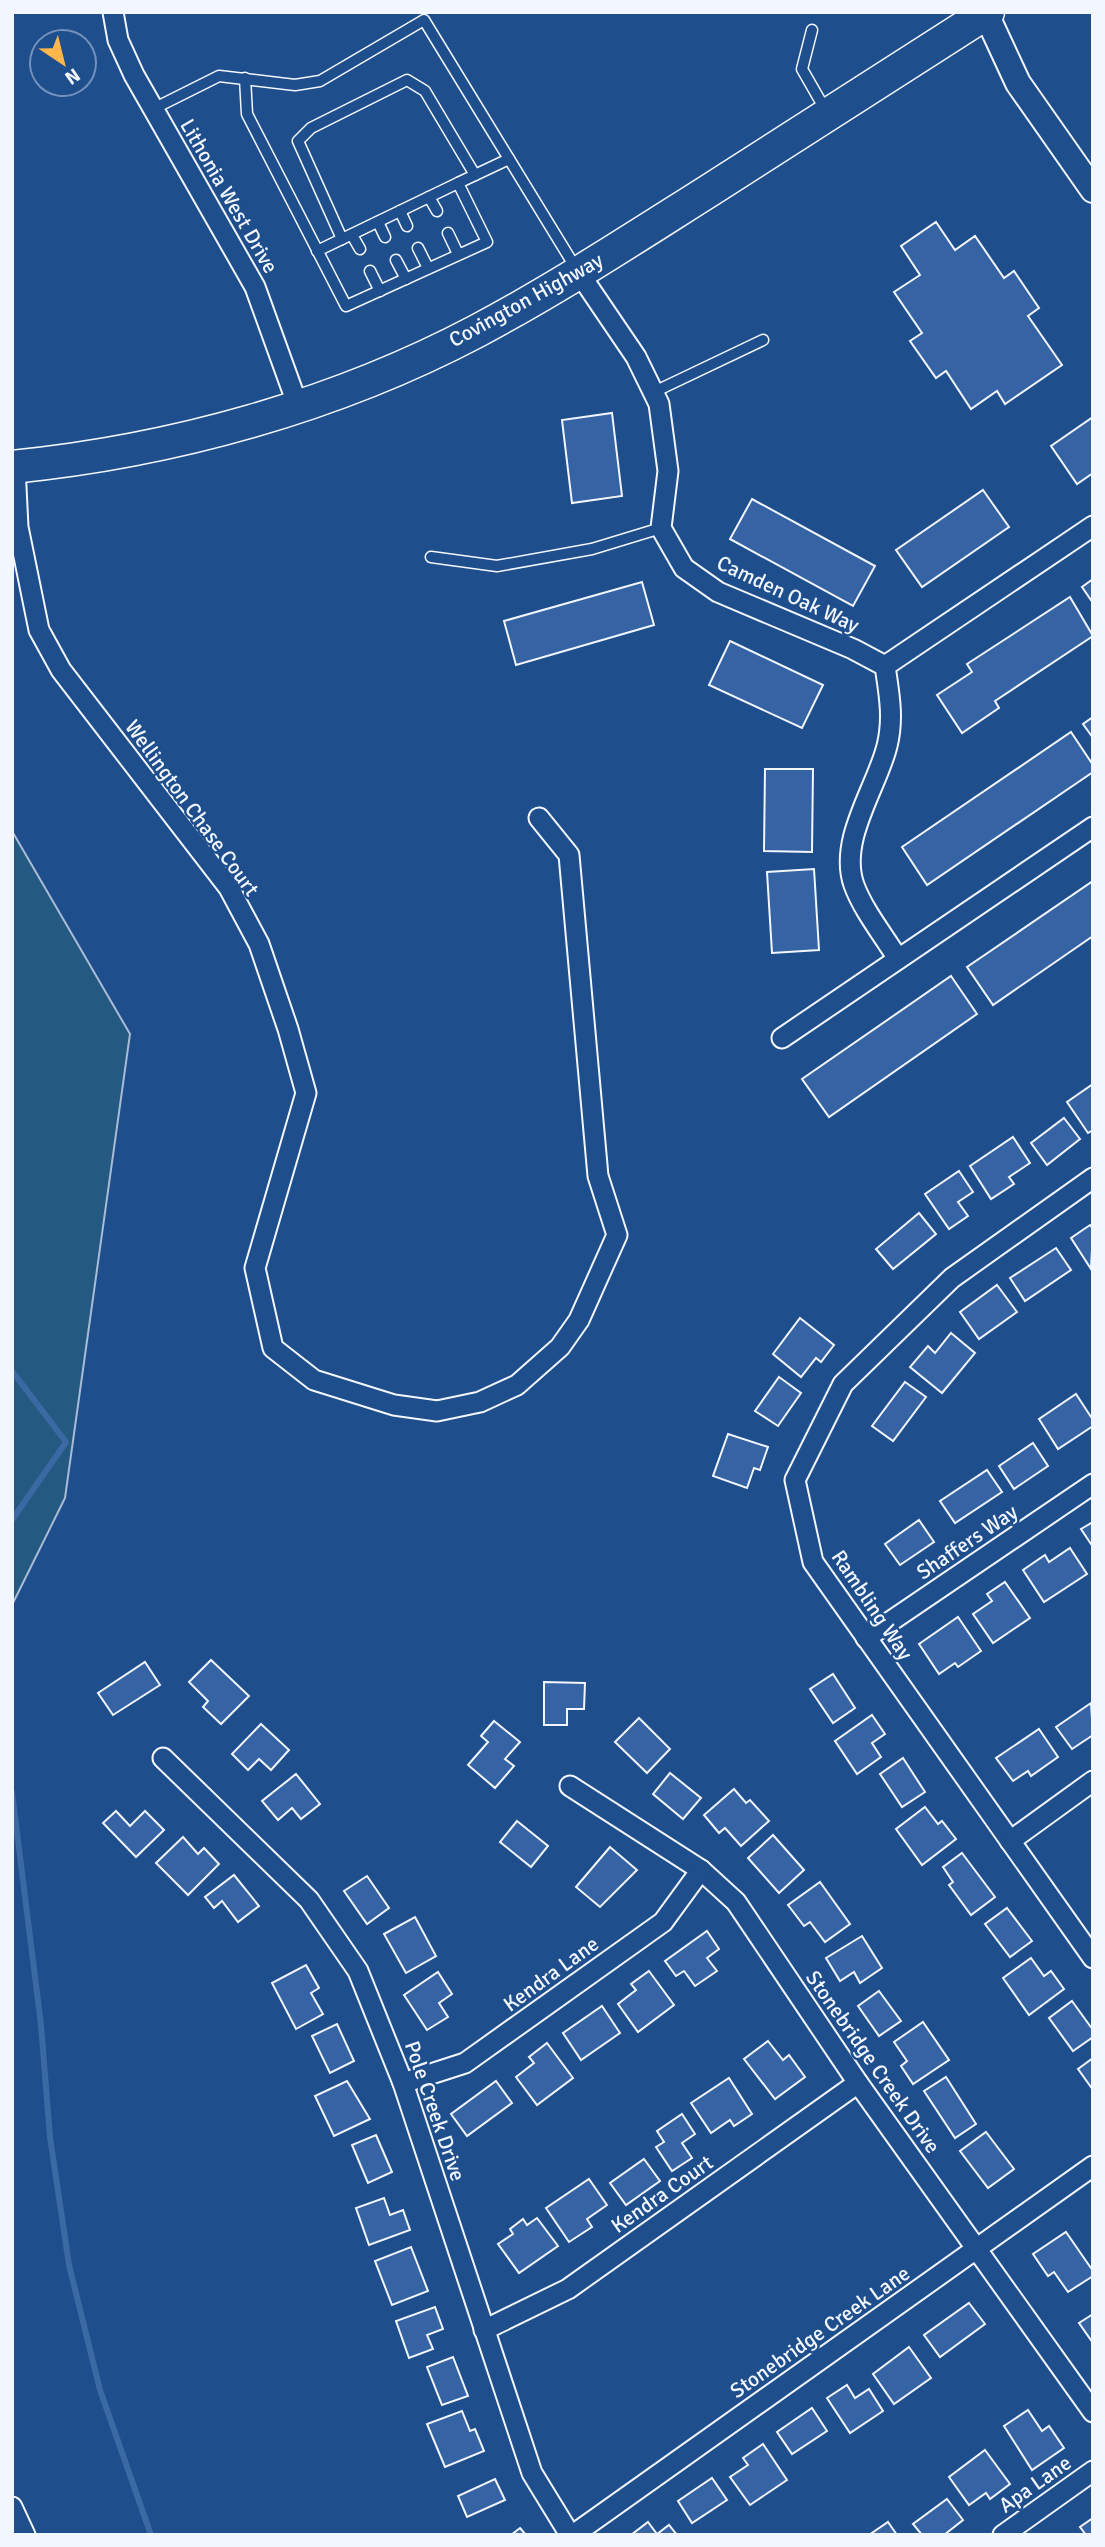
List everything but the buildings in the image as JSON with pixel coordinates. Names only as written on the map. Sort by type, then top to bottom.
[{"type":"main road","name":"Covington Highway","points":[[14,467],[142,447],[205,433],[298,406],[388,372],[476,332],[579,273],[987,13]]},
{"type":"street","name":"Lithonia West Drive","points":[[113,12],[118,40],[153,108],[256,287],[298,406]]},
{"type":"street","points":[[987,13],[1018,83],[1091,183]]},
{"type":"street","points":[[579,273],[636,357],[654,392],[665,429],[668,471],[661,528]]},
{"type":"street","name":"Wellington Chase Court","points":[[14,467],[18,527],[39,630],[61,670],[229,888],[259,944],[288,1029],[306,1093],[255,1268],[273,1348],[314,1380],[394,1405],[437,1411],[480,1402],[517,1385],[559,1347],[579,1320],[617,1235],[598,1175],[569,855],[539,818]]},
{"type":"street","points":[[898,959],[854,885],[850,863],[862,808],[887,747],[892,712],[885,666],[1093,526]]},
{"type":"street","name":"Camden Oak Way","points":[[661,528],[684,568],[718,592],[885,666]]},
{"type":"street","points":[[782,1038],[1093,827]]},
{"type":"street","name":"Rambling Way","points":[[1093,1178],[952,1278],[843,1384],[795,1480],[813,1562],[1093,1958]]},
{"type":"street","name":"Shaffers Way","points":[[866,1638],[1093,1484]]},
{"type":"street","name":"Pole Creek Drive","points":[[163,1758],[309,1900],[358,1971],[403,2083],[532,2473],[571,2535]]},
{"type":"street","points":[[1010,1841],[1093,1781]]},
{"type":"street","name":"Stonebridge Creek Drive","points":[[570,1786],[701,1870],[736,1902],[858,2083],[1093,2412]]},
{"type":"street","name":"Kendra Lane","points":[[403,2083],[465,2063],[663,1922],[701,1870]]},
{"type":"street","name":"Kendra Court","points":[[484,2330],[568,2288],[858,2083]]},
{"type":"street","name":"Stonebridge Creek Lane","points":[[571,2535],[1093,2166]]},
{"type":"street","name":"Apa Lane","points":[[1003,2535],[1093,2471]]},
{"type":"street","points":[[12,2507],[25,2535]]},
{"type":"lane","points":[[153,108],[219,76],[295,85],[320,81],[424,20],[579,273]]},
{"type":"lane","points":[[812,30],[802,69],[828,114]]},
{"type":"lane","points":[[245,78],[247,114],[346,306],[487,242],[458,183]]},
{"type":"lane","points":[[360,250],[347,237],[298,141],[311,128],[407,80],[425,91],[475,175]]},
{"type":"lane","points":[[317,251],[509,159]]},
{"type":"lane","points":[[429,197],[437,211]]},
{"type":"lane","points":[[400,211],[407,226]]},
{"type":"lane","points":[[378,222],[385,237]]},
{"type":"lane","points":[[448,233],[458,254]]},
{"type":"lane","points":[[418,248],[428,268]]},
{"type":"lane","points":[[396,260],[406,278]]},
{"type":"lane","points":[[370,271],[380,291]]},
{"type":"lane","points":[[654,392],[763,340]]},
{"type":"lane","points":[[431,557],[497,566],[592,549],[661,528]]},
{"type":"shaded area","points":[[12,831],[130,1034],[65,1498],[12,1605]]},
{"type":"waterway","points":[[12,1371],[66,1442],[12,1520]]},
{"type":"waterway","points":[[12,1792],[41,2025],[50,2137],[69,2265],[100,2390],[151,2535]]}]
